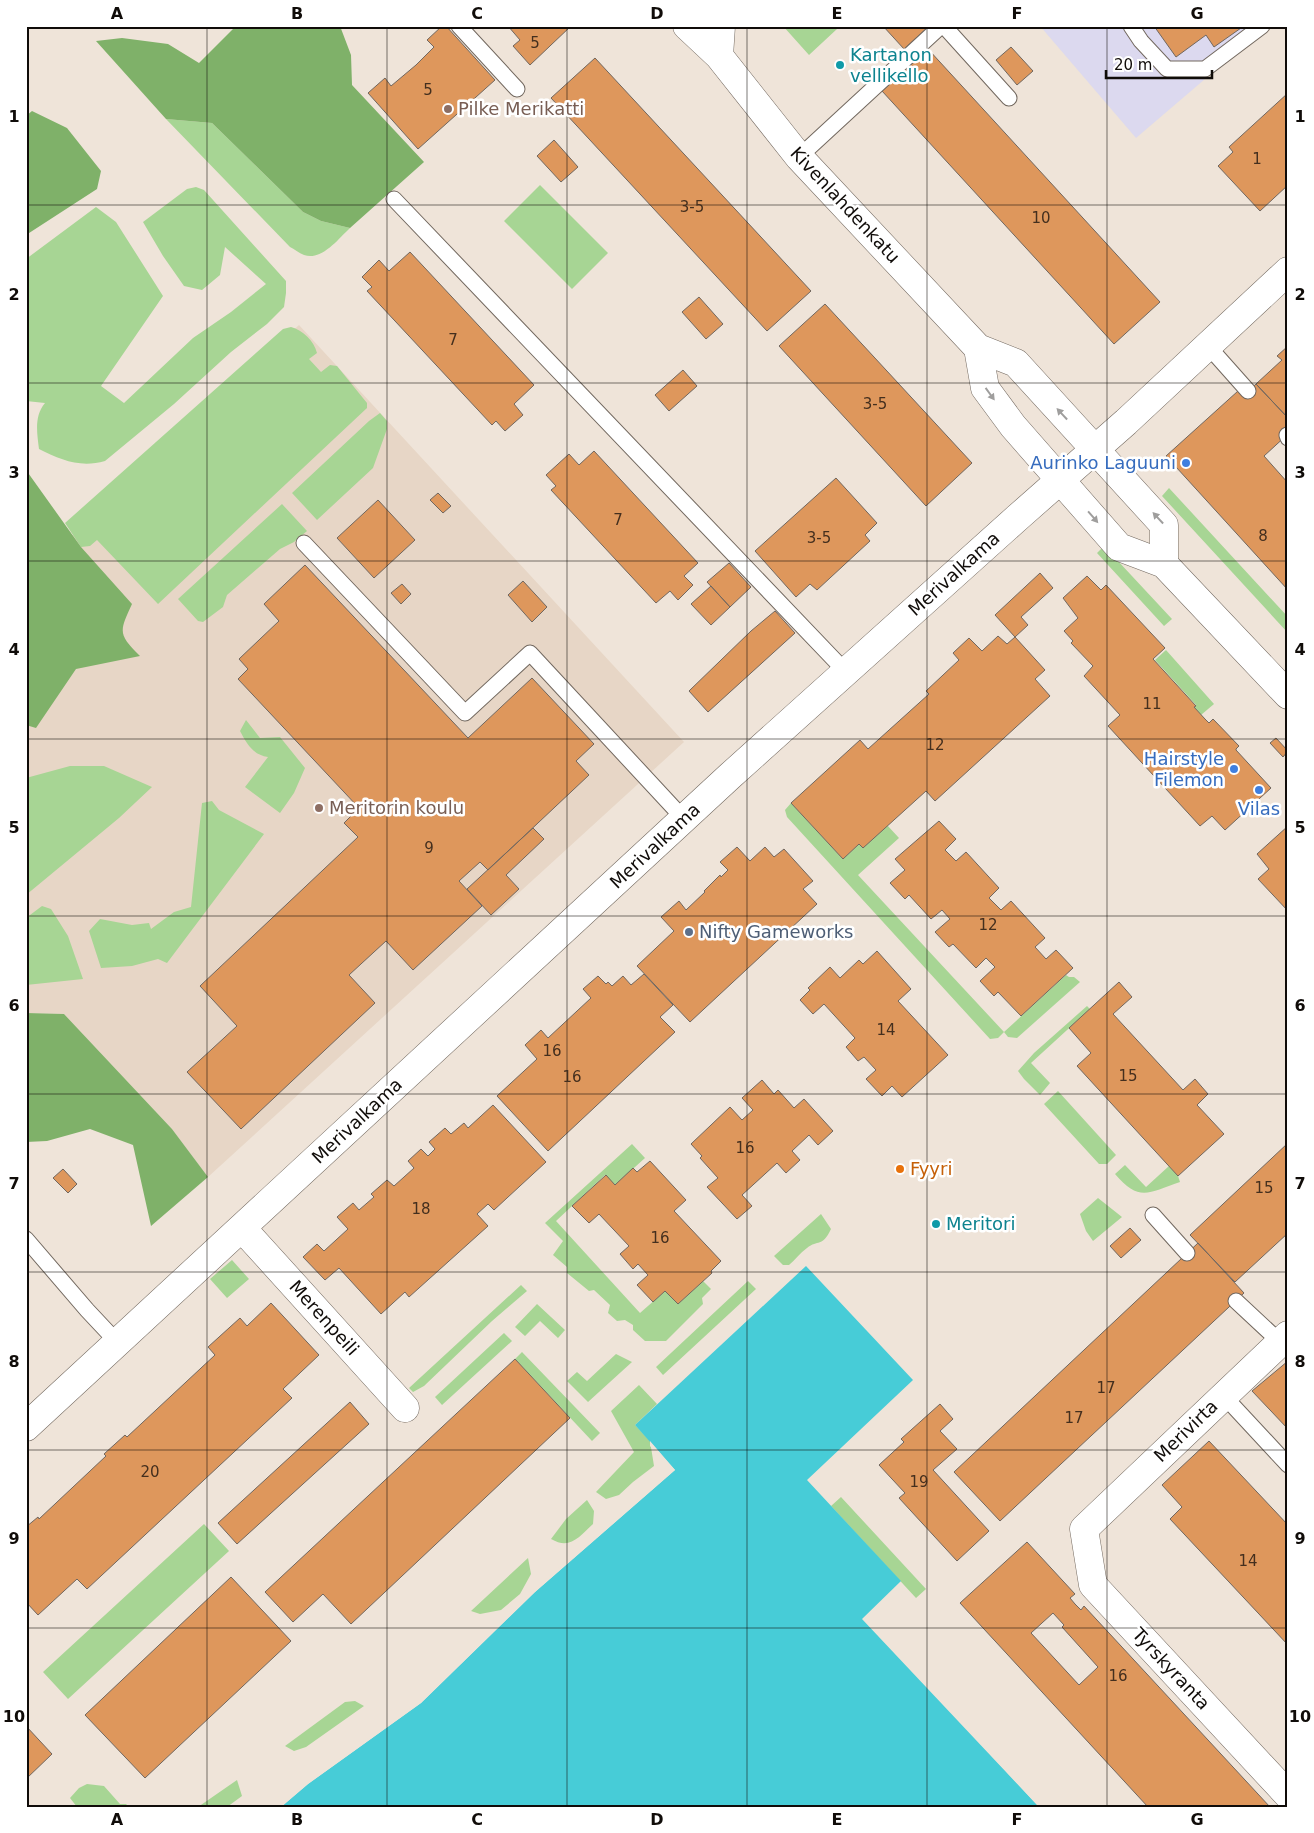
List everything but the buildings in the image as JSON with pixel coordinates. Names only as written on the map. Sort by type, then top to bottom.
[{"type":"street","name":"Kivenlahdenkatu","points":[[687,26],[719,56],[799,158],[978,348],[1016,363],[1164,525],[1164,564]]},
{"type":"street","points":[[719,56],[721,26]]},
{"type":"street","name":"Merivalkama","points":[[26,1427],[684,819],[1095,450],[1288,271]]},
{"type":"street","points":[[978,348],[984,388],[1013,426],[1119,547],[1164,564],[1288,695]]},
{"type":"street","name":"Merenpeili","points":[[242,1228],[404,1408]]},
{"type":"street","name":"Merivirta","points":[[1084,1529],[1284,1338]]},
{"type":"street","name":"Tyrskyranta","points":[[1084,1529],[1092,1585],[1288,1795]]},
{"type":"lane","points":[[459,26],[517,89]]},
{"type":"lane","points":[[799,158],[942,26],[1010,98]]},
{"type":"lane","points":[[1131,26],[1141,41],[1167,69],[1205,69],[1262,26]]},
{"type":"lane","points":[[394,199],[846,672]]},
{"type":"lane","points":[[1208,346],[1248,391]]},
{"type":"lane","points":[[304,543],[465,713],[530,653],[684,819]]},
{"type":"lane","points":[[1153,1215],[1188,1252]]},
{"type":"lane","points":[[26,1239],[117,1342]]},
{"type":"lane","points":[[1236,1301],[1284,1338]]},
{"type":"lane","points":[[1223,1395],[1288,1464]]},
{"type":"shaded area","points":[[1040,26],[1267,26],[1136,138]]},
{"type":"shaded area","name":"Meritorin koulu","points":[[299,325],[684,742],[208,1177],[172,1129],[64,1014],[26,1013],[26,612],[63,544]]},
{"type":"green space","points":[[236,26],[340,26],[351,55],[352,85],[424,162],[350,228],[321,221],[303,212],[212,123],[166,119],[96,41],[122,38],[168,44],[199,63]]},
{"type":"green space","points":[[783,26],[834,26],[837,29],[809,55]]},
{"type":"green space","points":[[32,111],[67,128],[101,171],[97,189],[26,235],[26,116]]},
{"type":"green space","points":[[166,119],[212,123],[303,212],[321,221],[350,228],[329,248],[317,255],[304,255],[298,252],[290,247]]},
{"type":"green space","points":[[540,185],[608,253],[572,289],[504,221]]},
{"type":"green space","points":[[196,187],[204,190],[286,281],[284,307],[267,324],[231,352],[174,404],[105,461],[87,464],[71,462],[39,449],[38,419],[45,403],[26,401],[26,259],[96,207],[116,222],[163,296],[101,386],[124,403],[193,338],[231,312],[266,284],[225,247],[220,275],[202,290],[184,286],[143,222],[187,189]]},
{"type":"green space","points":[[291,327],[304,333],[311,340],[317,353],[309,359],[321,372],[330,365],[337,366],[367,403],[367,408],[158,604],[97,540],[90,546],[81,547],[65,523],[283,329]]},
{"type":"green space","points":[[380,413],[387,421],[387,429],[373,468],[317,520],[292,493]]},
{"type":"green space","points":[[26,470],[81,547],[132,604],[123,627],[123,632],[128,643],[140,656],[76,669],[36,728],[26,725]]},
{"type":"green space","points":[[1169,488],[1288,617],[1288,633],[1162,496]]},
{"type":"green space","points":[[282,504],[307,531],[294,542],[280,549],[227,595],[223,607],[203,622],[198,621],[178,599]]},
{"type":"green space","points":[[1104,546],[1172,619],[1164,626],[1097,553]]},
{"type":"green space","points":[[1166,650],[1214,704],[1201,715],[1194,707],[1196,705],[1155,660]]},
{"type":"green space","points":[[246,720],[260,738],[280,737],[305,768],[294,793],[280,813],[245,787],[268,757],[258,754],[245,740],[240,731]]},
{"type":"green space","points":[[70,766],[104,766],[152,787],[119,818],[26,895],[26,778]]},
{"type":"green space","points":[[212,801],[219,810],[264,834],[167,963],[158,959],[132,966],[101,968],[89,931],[100,919],[132,925],[149,923],[151,929],[174,912],[191,907],[202,803]]},
{"type":"green space","points":[[791,803],[843,859],[859,844],[863,848],[887,825],[899,838],[858,875],[1004,1032],[998,1038],[990,1039],[787,817],[785,810]]},
{"type":"green space","points":[[42,906],[51,909],[68,936],[83,979],[26,985],[26,918]]},
{"type":"green space","points":[[1066,975],[1074,977],[1080,982],[1017,1038],[1008,1037],[1004,1032]]},
{"type":"green space","points":[[1087,1006],[1090,1009],[1031,1063],[1050,1083],[1040,1095],[1018,1071],[1034,1053]]},
{"type":"green space","points":[[26,1013],[64,1014],[172,1129],[208,1177],[151,1226],[133,1145],[90,1129],[47,1141],[26,1142]]},
{"type":"green space","points":[[1058,1091],[1116,1155],[1107,1164],[1099,1164],[1044,1104]]},
{"type":"green space","points":[[632,1144],[645,1158],[615,1185],[605,1175],[556,1221],[640,1313],[665,1291],[678,1304],[703,1281],[711,1289],[702,1298],[703,1304],[666,1341],[645,1341],[633,1330],[633,1325],[625,1320],[617,1321],[608,1313],[610,1305],[594,1290],[589,1291],[567,1273],[567,1267],[553,1255],[563,1241],[545,1223]]},
{"type":"green space","points":[[1125,1165],[1146,1187],[1169,1166],[1178,1176],[1180,1182],[1152,1192],[1138,1192],[1123,1183],[1115,1174]]},
{"type":"green space","points":[[1098,1198],[1122,1217],[1093,1241],[1086,1231],[1080,1214]]},
{"type":"green space","points":[[821,1214],[831,1229],[828,1235],[822,1241],[807,1248],[789,1265],[783,1265],[774,1256]]},
{"type":"green space","points":[[232,1260],[249,1279],[227,1298],[210,1279]]},
{"type":"green space","points":[[748,1281],[756,1289],[663,1375],[656,1367]]},
{"type":"green space","points":[[521,1285],[527,1291],[492,1321],[424,1386],[413,1392],[409,1388]]},
{"type":"green space","points":[[537,1304],[565,1330],[558,1338],[540,1321],[525,1336],[515,1327]]},
{"type":"green space","points":[[504,1333],[512,1341],[442,1405],[435,1397]]},
{"type":"green space","points":[[522,1352],[600,1433],[592,1441],[515,1359]]},
{"type":"green space","points":[[616,1354],[632,1362],[588,1402],[567,1381],[577,1372],[587,1381]]},
{"type":"green space","points":[[639,1385],[657,1404],[635,1425],[650,1441],[654,1466],[619,1495],[606,1499],[596,1492],[634,1452],[611,1411]]},
{"type":"green space","points":[[841,1497],[926,1589],[916,1598],[831,1506]]},
{"type":"green space","points":[[587,1500],[594,1511],[593,1524],[579,1537],[569,1543],[551,1539],[566,1519]]},
{"type":"green space","points":[[204,1524],[229,1551],[68,1699],[43,1672]]},
{"type":"green space","points":[[528,1558],[531,1574],[520,1594],[501,1610],[480,1614],[471,1611]]},
{"type":"green space","points":[[355,1701],[364,1706],[306,1747],[294,1751],[285,1746],[345,1702]]},
{"type":"green space","points":[[237,1780],[242,1796],[227,1807],[198,1807]]},
{"type":"green space","points":[[87,1784],[104,1786],[120,1804],[126,1804],[129,1807],[77,1807],[70,1798],[79,1788]]},
{"type":"water","points":[[806,1266],[913,1380],[807,1480],[901,1581],[862,1619],[1039,1807],[281,1807],[308,1784],[421,1703],[535,1592],[675,1470],[635,1425]]},
{"type":"pier","points":[[650,1441],[675,1470],[535,1592],[421,1703],[279,1807],[307,1782],[419,1701],[533,1590],[672,1470],[650,1446]]},
{"type":"pier","points":[[927,1683],[1041,1805],[1041,1807],[926,1685]]},
{"type":"place","name":"Kartanon vellikello","points":[[840,65]]},
{"type":"place","name":"Pilke Merikatti","points":[[448,109]]},
{"type":"place","name":"Aurinko Laguuni","points":[[1186,463]]},
{"type":"place","name":"Hairstyle Filemon","points":[[1234,769]]},
{"type":"place","name":"Vilas","points":[[1259,790]]},
{"type":"place","name":"Meritorin koulu","points":[[319,808]]},
{"type":"place","name":"Nifty Gameworks","points":[[689,932]]},
{"type":"place","name":"Fyyri","points":[[900,1169]]},
{"type":"place","name":"Meritori","points":[[936,1224]]}]
